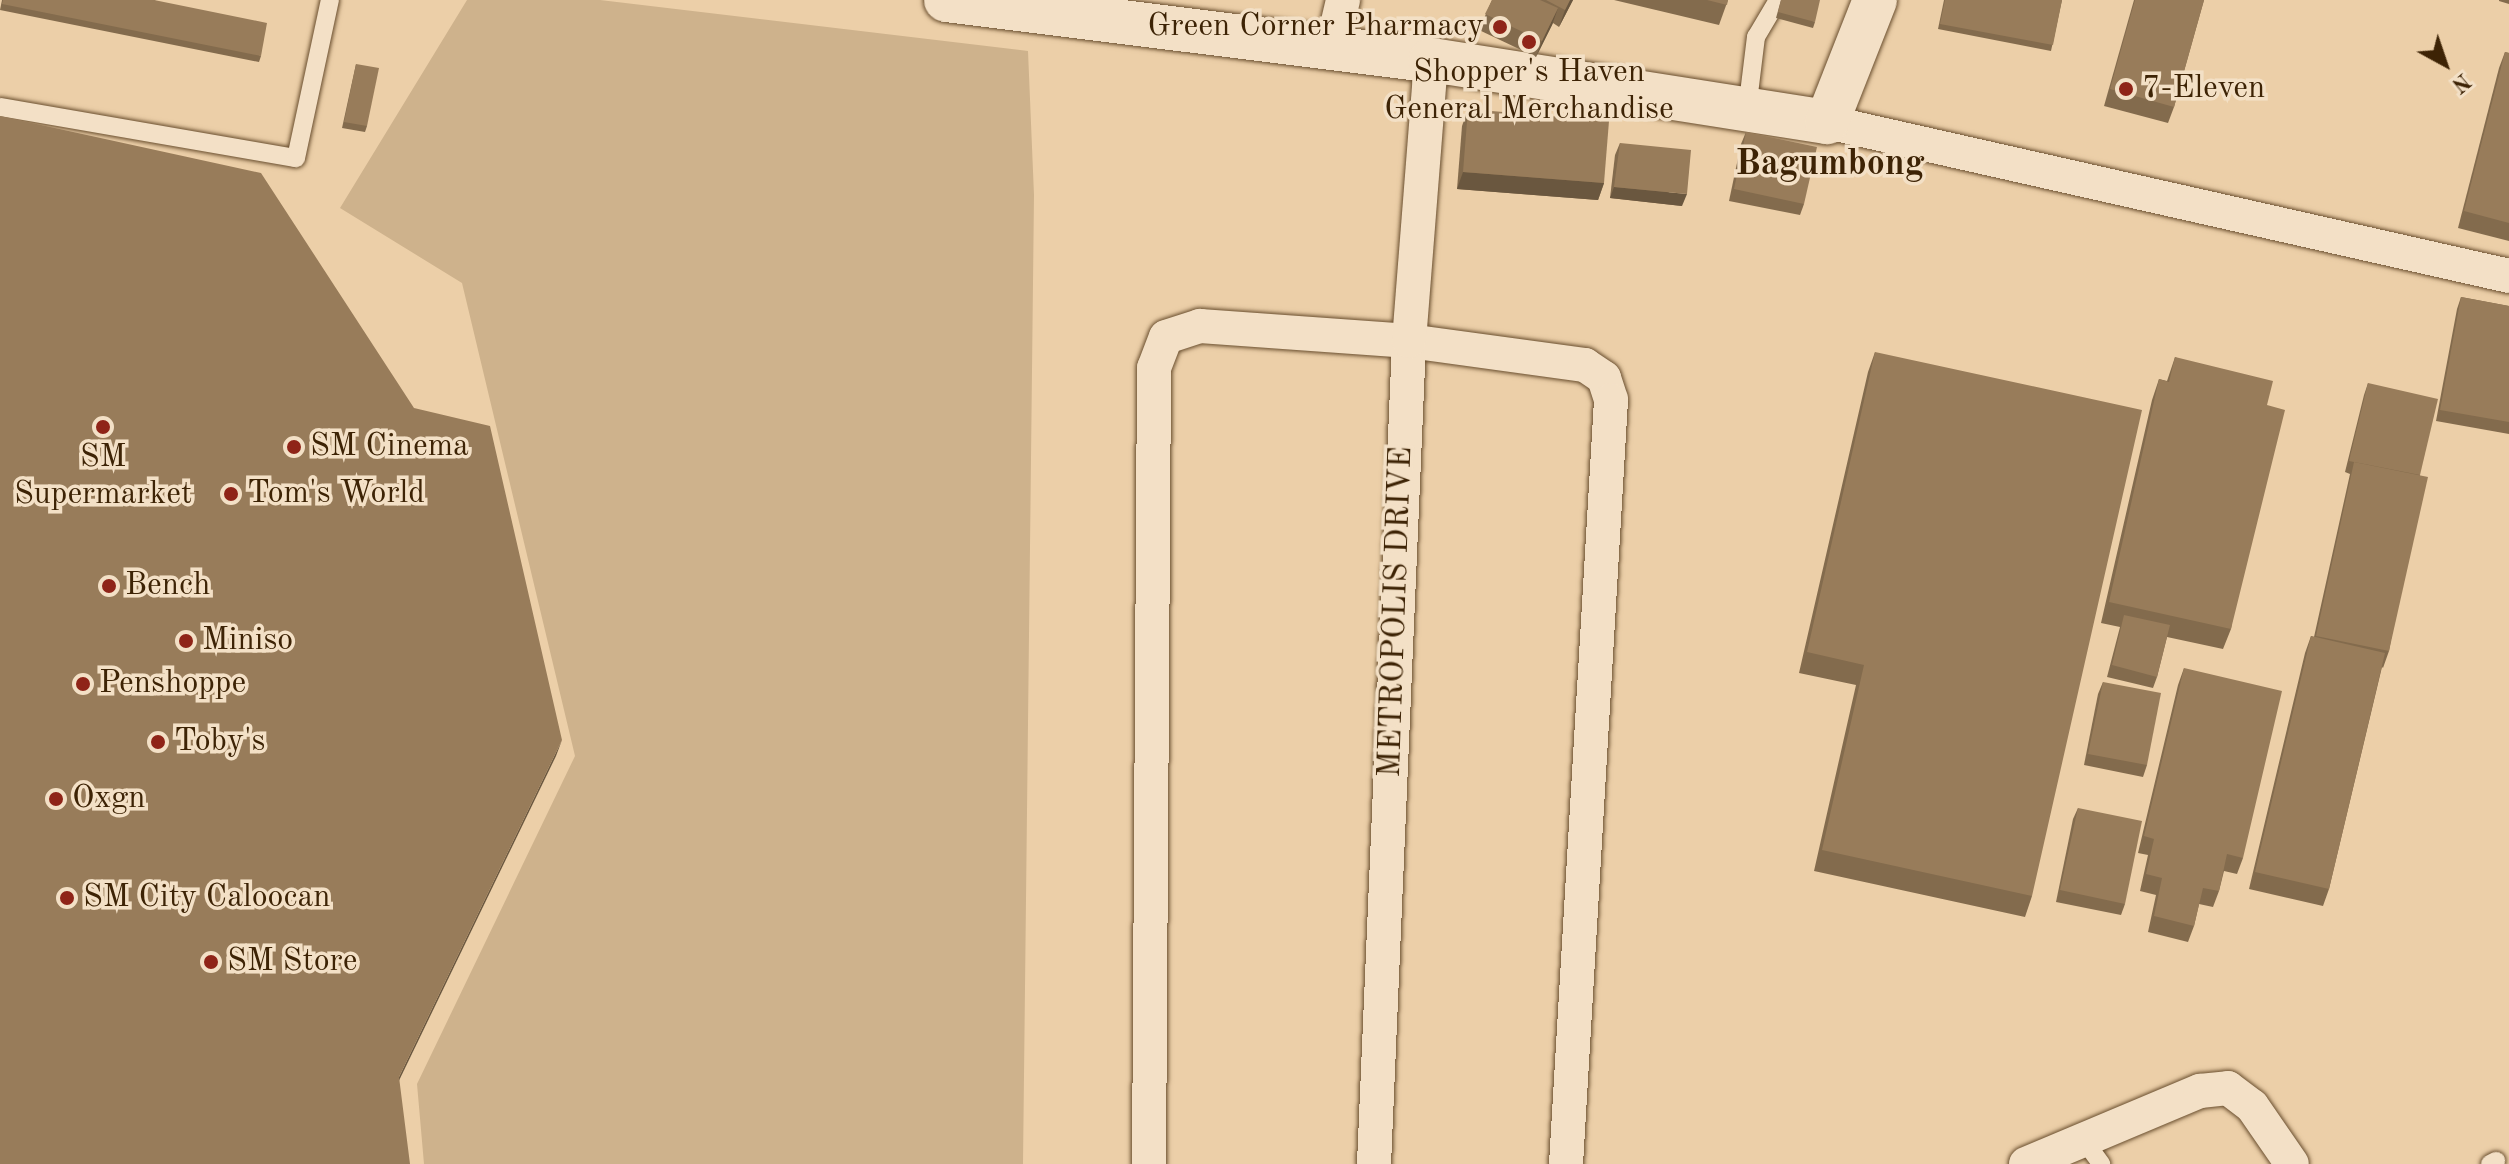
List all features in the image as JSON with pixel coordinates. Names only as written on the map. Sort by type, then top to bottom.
[{"type":"main road","points":[[946,0],[1431,60],[1827,122],[1874,0]]},
{"type":"street","points":[[1332,47],[1343,0]]},
{"type":"street","name":"METROPOLIS DRIVE","points":[[1374,1164],[1409,341],[1431,60]]},
{"type":"street","points":[[1827,122],[2509,276]]},
{"type":"street","points":[[1149,1164],[1154,368],[1166,337],[1200,326],[1409,341],[1585,365],[1604,378],[1611,400],[1566,1164]]},
{"type":"street","points":[[2026,1164],[2094,1153],[2200,1091],[2228,1088],[2252,1106],[2292,1164]]},
{"type":"lane","points":[[0,107],[296,158],[330,0]]},
{"type":"lane","points":[[1747,110],[1756,37],[1778,0]]},
{"type":"shaded area","points":[[467,0],[600,0],[1028,51],[1034,195],[1023,1164],[424,1164],[417,1084],[575,756],[462,283],[340,208]]},
{"type":"building","points":[[3,0],[154,0],[267,23],[261,56],[2,4]]},
{"type":"building","points":[[1492,0],[1540,0],[1558,8],[1542,41],[1485,14]]},
{"type":"building","points":[[1546,0],[1570,0],[1565,10]]},
{"type":"building","points":[[1707,0],[1728,0],[1727,5]]},
{"type":"building","points":[[1781,0],[1820,0],[1815,22],[1778,12]]},
{"type":"building","points":[[1945,0],[2062,0],[2053,45],[1940,24]]},
{"type":"building","points":[[2135,0],[2204,0],[2174,107],[2110,89]]},
{"type":"building","points":[[2505,52],[2509,53],[2509,223],[2464,211]]},
{"type":"building","points":[[356,64],[379,68],[367,126],[344,122]]},
{"type":"building","points":[[1468,109],[1609,121],[1604,183],[1463,172]]},
{"type":"building","points":[[0,116],[261,173],[414,408],[490,426],[562,740],[399,1077],[410,1164],[0,1164]]},
{"type":"building","points":[[1746,132],[1817,147],[1804,204],[1734,189]]},
{"type":"building","points":[[1620,143],[1691,150],[1687,194],[1614,187]]},
{"type":"building","points":[[2461,297],[2509,306],[2509,422],[2440,410]]},
{"type":"building","points":[[1875,352],[2142,410],[2032,896],[1822,850],[1864,665],[1807,652]]},
{"type":"building","points":[[2175,357],[2273,381],[2267,405],[2285,410],[2231,629],[2109,602],[2159,379],[2169,382]]},
{"type":"building","points":[[2368,383],[2438,399],[2420,475],[2349,461]]},
{"type":"building","points":[[2354,462],[2428,477],[2389,651],[2316,636]]},
{"type":"building","points":[[2124,615],[2170,625],[2157,677],[2112,665]]},
{"type":"building","points":[[2311,636],[2385,653],[2329,889],[2255,872]]},
{"type":"building","points":[[2184,668],[2282,691],[2243,858],[2227,854],[2219,891],[2203,888],[2194,926],[2154,916],[2162,878],[2146,874],[2154,839],[2144,836]]},
{"type":"building","points":[[2103,682],[2161,693],[2147,765],[2088,754]]},
{"type":"building","points":[[2078,808],[2142,821],[2125,904],[2060,890]]},
{"type":"place","name":"Green Corner Pharmacy","points":[[1500,27]]},
{"type":"place","name":"Shopper's Haven General Merchandise","points":[[1529,42]]},
{"type":"place","name":"7-Eleven","points":[[2126,89]]},
{"type":"place","name":"SM Supermarket","points":[[103,427]]},
{"type":"place","name":"SM Cinema","points":[[294,447]]},
{"type":"place","name":"Tom's World","points":[[231,494]]},
{"type":"place","name":"Bench","points":[[109,586]]},
{"type":"place","name":"Miniso","points":[[186,641]]},
{"type":"place","name":"Penshoppe","points":[[83,684]]},
{"type":"place","name":"Toby's","points":[[158,742]]},
{"type":"place","name":"Oxgn","points":[[56,799]]},
{"type":"place","name":"SM City Caloocan","points":[[67,898]]},
{"type":"place","name":"SM Store","points":[[211,962]]},
{"type":"district","name":"Bagumbong","points":[[1830,166]]}]
